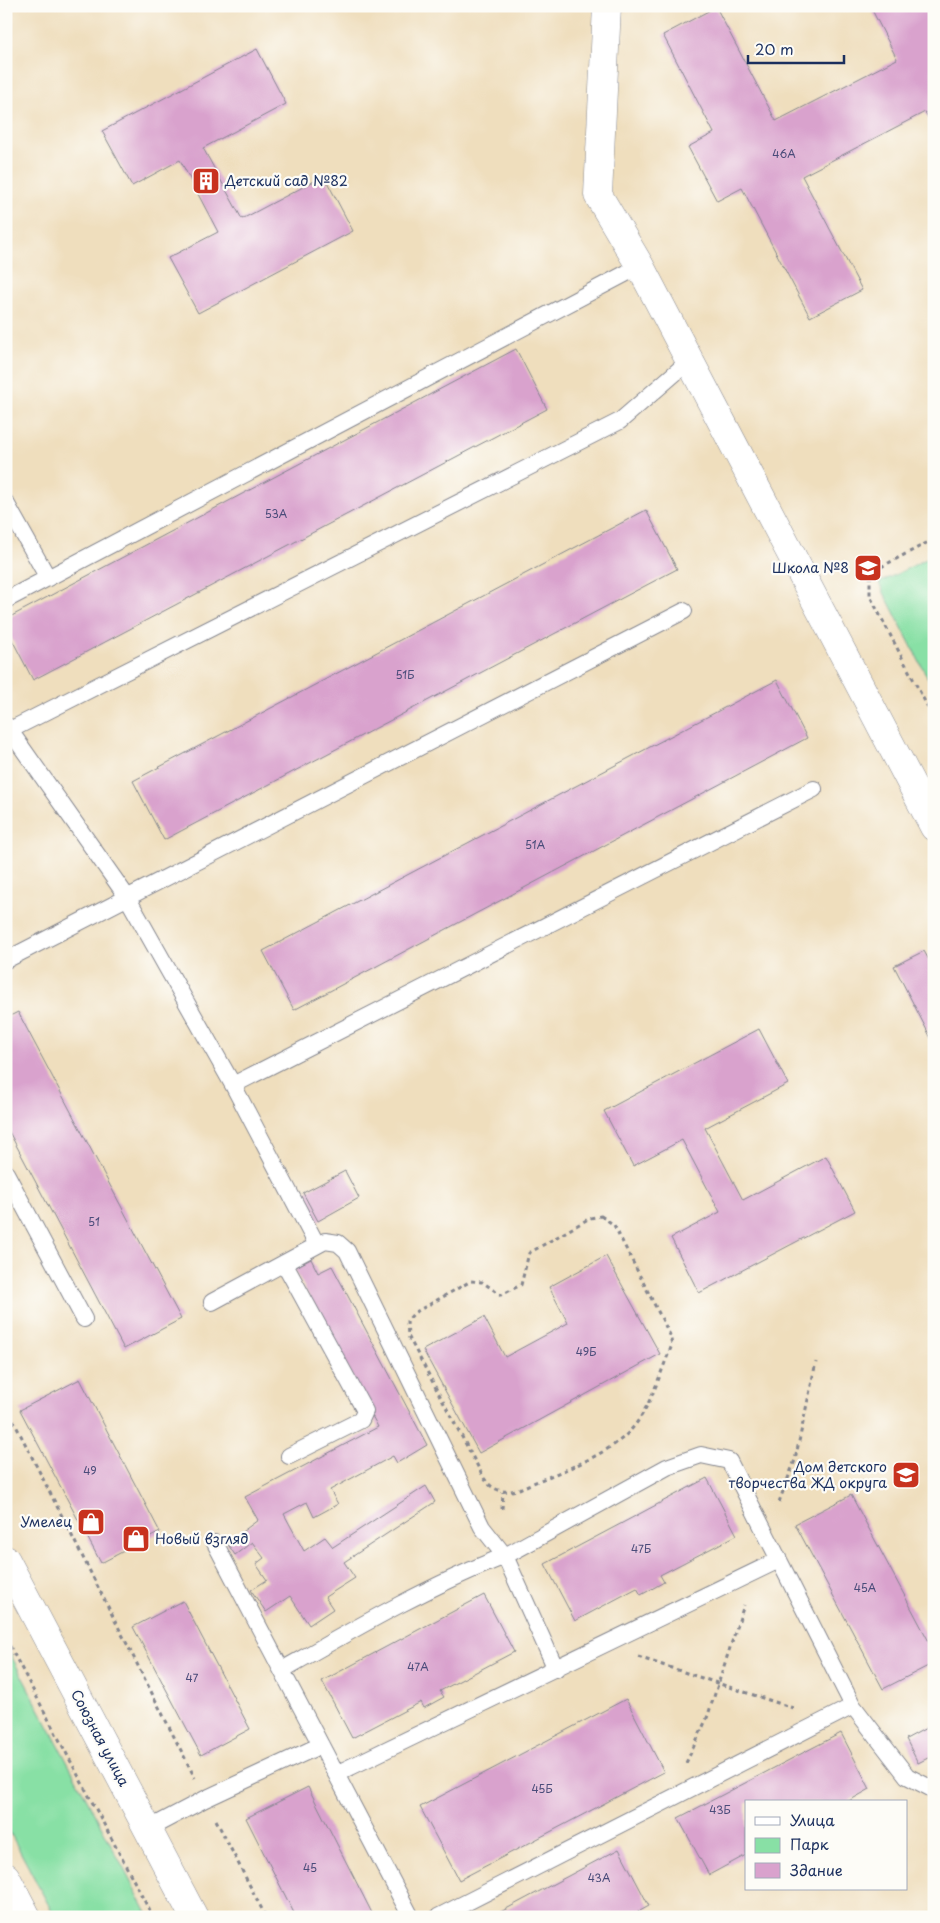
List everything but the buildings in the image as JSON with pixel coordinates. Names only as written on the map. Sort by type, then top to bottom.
[{"type":"street","points":[[607,6],[598,195],[640,266],[934,827]]},
{"type":"street","name":"Союзная улица","points":[[6,1560],[194,1917]]},
{"type":"street","points":[[6,1877],[27,1917]]},
{"type":"lane","points":[[6,600],[640,266]]},
{"type":"lane","points":[[317,1245],[233,1085],[127,897],[8,728],[620,422],[689,361]]},
{"type":"lane","points":[[6,503],[48,578]]},
{"type":"lane","points":[[6,960],[684,611]]},
{"type":"lane","points":[[233,1085],[814,789]]},
{"type":"lane","points":[[6,1173],[84,1319]]},
{"type":"lane","points":[[212,1302],[325,1241],[338,1244],[347,1251],[482,1526],[505,1556],[556,1669]]},
{"type":"lane","points":[[284,1263],[365,1411],[361,1420],[289,1456]]},
{"type":"lane","points":[[282,1670],[349,1632],[477,1567],[505,1556],[667,1467],[701,1455],[729,1461],[853,1706],[907,1776],[934,1790]]},
{"type":"lane","points":[[216,1543],[411,1917]]},
{"type":"lane","points":[[336,1774],[779,1560]]},
{"type":"lane","points":[[438,1917],[853,1706]]},
{"type":"lane","points":[[148,1829],[205,1799],[321,1744]]},
{"type":"path","points":[[934,540],[881,567],[870,578],[870,596],[934,719]]},
{"type":"path","points":[[590,1218],[606,1218],[614,1225],[672,1340],[670,1350],[644,1410],[629,1432],[608,1449],[519,1489],[511,1492],[495,1489],[484,1478],[408,1336],[407,1321],[414,1313],[471,1281],[482,1282],[502,1295],[522,1284],[526,1257],[533,1249],[590,1218]]},
{"type":"path","points":[[6,1406],[266,1917]]},
{"type":"path","points":[[6,1639],[153,1917]]},
{"type":"path","points":[[604,1646],[828,1719]]},
{"type":"green space","points":[[934,555],[934,690],[879,583]]},
{"type":"green space","points":[[6,1646],[149,1917],[55,1917],[6,1825]]},
{"type":"place","name":"Детский сад №82","points":[[206,181]]},
{"type":"place","name":"Школа №8","points":[[868,568]]},
{"type":"place","name":"Дом детского творчества ЖД округа","points":[[906,1475]]},
{"type":"place","name":"Умелец","points":[[91,1522]]},
{"type":"place","name":"Новый взгляд","points":[[136,1539]]}]
